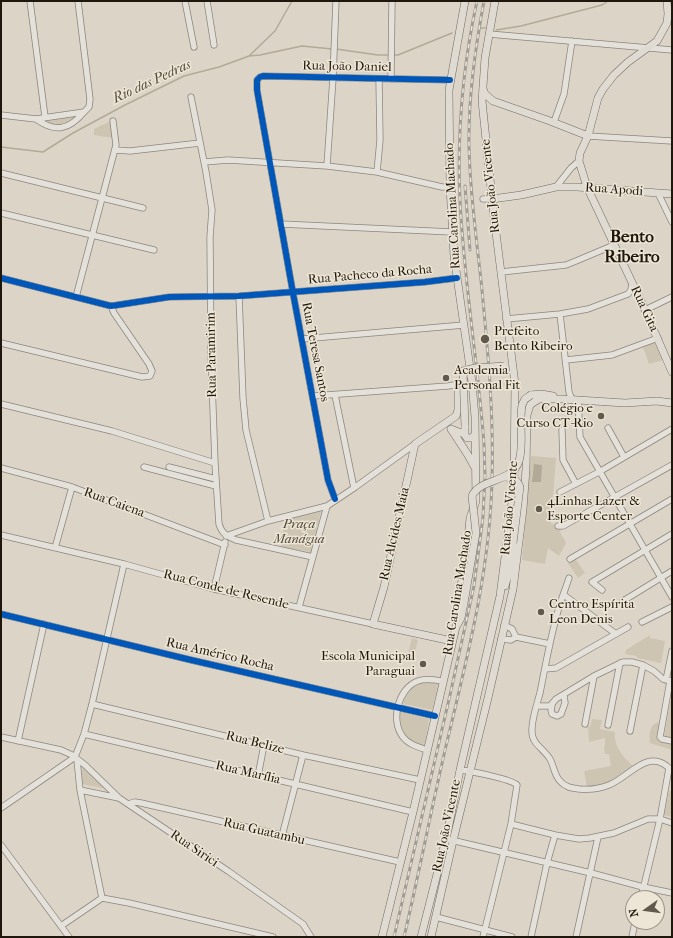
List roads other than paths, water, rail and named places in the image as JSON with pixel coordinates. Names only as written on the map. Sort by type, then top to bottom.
[{"type":"main road","name":"Rua Carolina Machado","points":[[382,937],[456,627],[456,617],[467,549],[470,518],[476,501],[475,435],[472,382],[452,232],[448,102],[450,80],[465,1]]},
{"type":"main road","name":"Rua João Vicente","points":[[431,937],[436,917],[460,770],[500,596],[512,509],[515,462],[515,384],[506,319],[482,107],[488,34],[495,1]]},
{"type":"main road","points":[[579,161],[580,153],[588,136],[598,98],[614,75],[628,62],[657,41],[667,23],[667,1]]},
{"type":"main road","points":[[483,88],[485,94],[493,101],[554,122],[588,136]]},
{"type":"main road","points":[[482,107],[486,102],[493,101]]},
{"type":"main road","name":"Rua Gita","points":[[579,161],[586,188],[646,310],[672,372]]},
{"type":"main road","name":"Rua Apodi","points":[[492,198],[521,195],[556,187],[672,194]]},
{"type":"main road","points":[[415,444],[457,415],[458,392],[467,369],[468,360]]},
{"type":"main road","points":[[475,435],[468,439],[465,436],[462,372],[465,370],[513,366]]},
{"type":"main road","points":[[456,627],[461,618],[476,533],[472,496],[478,488],[504,477],[513,470],[519,461],[522,405],[525,399],[543,394],[562,399],[625,403],[654,400],[672,404]]},
{"type":"main road","name":"Rua João Vicente","points":[[421,937],[471,771],[513,589],[523,509],[526,469],[527,413],[532,398]]},
{"type":"main road","points":[[438,429],[447,428],[462,433],[465,428]]},
{"type":"main road","points":[[451,429],[468,455],[475,471]]},
{"type":"main road","name":"Rua Alcides Maia","points":[[373,624],[384,586],[415,444]]},
{"type":"main road","points":[[500,596],[505,587],[508,575],[520,487],[514,479],[504,477]]},
{"type":"main road","points":[[512,509],[518,505],[523,509]]},
{"type":"main road","name":"Rua Conde de Resende","points":[[373,624],[452,641]]},
{"type":"street","points":[[30,1],[45,117]]},
{"type":"street","points":[[36,119],[47,126],[61,128],[73,123],[89,107],[89,84],[78,1]]},
{"type":"street","points":[[185,1],[194,47]]},
{"type":"street","points":[[207,1],[214,45]]},
{"type":"street","points":[[327,166],[336,1]]},
{"type":"street","points":[[391,79],[392,1]]},
{"type":"street","points":[[488,34],[672,50]]},
{"type":"street","points":[[554,122],[564,94],[572,41]]},
{"type":"street","name":"Rua João Daniel","points":[[257,90],[256,80],[263,76],[450,80]]},
{"type":"street","points":[[377,172],[380,140],[379,79]]},
{"type":"street","name":"Rua Teresa Santos","points":[[257,90],[328,480],[335,499]]},
{"type":"street","name":"Rua Paramirim","points":[[191,97],[212,210],[210,237],[210,297],[215,463],[219,524],[220,530],[226,536],[214,589]]},
{"type":"street","points":[[1,115],[36,119],[84,112]]},
{"type":"street","points":[[76,297],[117,142],[113,120]]},
{"type":"street","points":[[588,136],[672,141]]},
{"type":"street","points":[[115,150],[130,151],[200,143]]},
{"type":"street","points":[[204,162],[228,160],[327,166],[377,172],[442,187],[450,187]]},
{"type":"street","points":[[556,187],[571,168],[579,161]]},
{"type":"street","points":[[1,173],[143,208]]},
{"type":"street","points":[[658,193],[672,222]]},
{"type":"street","points":[[483,199],[492,198]]},
{"type":"street","points":[[1,213],[154,250]]},
{"type":"street","points":[[281,224],[452,232]]},
{"type":"street","points":[[501,272],[566,265],[614,245]]},
{"type":"street","name":"Rua Pacheco da Rocha","points":[[1,278],[111,306],[169,297],[210,297],[293,293],[417,283],[457,278]]},
{"type":"street","points":[[506,319],[560,314],[588,309],[628,294],[631,290],[632,283]]},
{"type":"street","points":[[239,296],[243,398],[246,430],[268,521]]},
{"type":"street","points":[[646,310],[672,297]]},
{"type":"street","points":[[1,343],[142,377],[150,376],[152,371],[149,364],[114,313],[111,306]]},
{"type":"street","points":[[560,314],[569,392],[575,400],[579,434],[599,472],[672,597]]},
{"type":"street","points":[[302,339],[464,325]]},
{"type":"street","points":[[566,360],[612,355],[658,338]]},
{"type":"street","points":[[313,396],[460,384]]},
{"type":"street","points":[[448,386],[454,388],[458,392]]},
{"type":"street","points":[[335,395],[354,488]]},
{"type":"street","points":[[1,404],[112,431],[215,463]]},
{"type":"street","points":[[608,428],[624,457]]},
{"type":"street","points":[[560,492],[599,472],[672,429]]},
{"type":"street","points":[[562,430],[563,460],[576,484]]},
{"type":"street","points":[[226,536],[268,521],[327,506],[415,444]]},
{"type":"street","points":[[558,526],[563,526],[672,465]]},
{"type":"street","points":[[169,466],[216,479]]},
{"type":"street","points":[[144,467],[216,486]]},
{"type":"street","name":"Rua Caiena","points":[[1,468],[72,487],[225,545]]},
{"type":"street","points":[[55,548],[72,487]]},
{"type":"street","points":[[570,559],[672,500]]},
{"type":"street","points":[[299,608],[327,506]]},
{"type":"street","points":[[602,590],[592,582],[672,534]]},
{"type":"street","name":"Rua Conde de Resende","points":[[1,535],[124,564],[214,589],[373,624]]},
{"type":"street","points":[[226,536],[245,543],[313,557]]},
{"type":"street","points":[[102,898],[80,790],[76,758],[92,704],[124,564]]},
{"type":"street","points":[[623,601],[672,571]]},
{"type":"street","points":[[569,578],[550,644],[532,730],[534,741],[550,758],[558,780],[570,788],[589,789],[609,785],[647,762],[653,761],[660,763],[671,769],[644,888]]},
{"type":"street","points":[[564,595],[616,634]]},
{"type":"street","points":[[642,622],[672,607]]},
{"type":"street","name":"Rua Américo Rocha","points":[[1,614],[191,660],[435,716]]},
{"type":"street","points":[[18,741],[44,624]]},
{"type":"street","points":[[504,625],[512,629],[516,637]]},
{"type":"street","points":[[545,669],[556,668],[628,627]]},
{"type":"street","points":[[501,639],[511,640],[516,637],[550,644]]},
{"type":"street","points":[[672,651],[660,737],[662,739],[672,741]]},
{"type":"street","points":[[537,706],[549,706],[556,699],[594,676],[620,663],[632,662],[643,665],[669,681]]},
{"type":"street","points":[[608,725],[620,663]]},
{"type":"street","points":[[630,731],[643,665]]},
{"type":"street","points":[[585,724],[594,676]]},
{"type":"street","points":[[426,750],[403,738],[398,726],[398,707],[406,690],[413,684],[424,680],[443,681]]},
{"type":"street","points":[[549,706],[555,715],[562,713],[565,701],[564,695]]},
{"type":"street","name":"Rua Belize","points":[[92,704],[303,755],[420,780]]},
{"type":"street","name":"Rua Marília","points":[[84,734],[413,812]]},
{"type":"street","name":"Rua Sirici","points":[[1,737],[61,750],[76,758],[119,798],[303,924],[311,937]]},
{"type":"street","points":[[258,776],[264,745]]},
{"type":"street","points":[[282,836],[303,755]]},
{"type":"street","points":[[1,808],[76,758]]},
{"type":"street","points":[[460,770],[471,771],[513,782],[517,785],[511,824],[483,937]]},
{"type":"street","points":[[80,790],[119,798]]},
{"type":"street","name":"Rua Guatambu","points":[[128,804],[135,802],[142,803],[400,862]]},
{"type":"street","points":[[511,824],[555,835],[579,839],[598,837],[624,830],[645,820],[660,819],[672,822]]},
{"type":"street","points":[[531,937],[547,863],[555,835]]},
{"type":"street","points":[[576,937],[598,837]]},
{"type":"street","points":[[449,840],[591,873],[644,888],[672,893]]},
{"type":"street","points":[[1,845],[69,937]]},
{"type":"street","points":[[61,926],[102,898],[272,937]]},
{"type":"street","points":[[436,917],[512,937]]},
{"type":"waterway","name":"Rio das Pedras","points":[[1,147],[43,152],[73,133],[184,76],[219,67],[249,56],[275,31],[292,1]]},
{"type":"waterway","points":[[496,30],[521,26],[602,5],[608,1]]},
{"type":"waterway","points":[[393,55],[398,55],[452,33]]},
{"type":"waterway","points":[[249,56],[302,46],[332,49]]},
{"type":"waterway","points":[[336,49],[378,55],[390,55]]},
{"type":"railway","points":[[394,937],[474,586],[483,517],[485,476],[484,444],[462,231],[459,175],[462,100],[468,50],[477,1]]},
{"type":"railway","points":[[404,937],[476,614],[487,548],[490,514],[492,480],[490,385],[482,290],[472,201],[469,147],[473,74],[484,1]]},
{"type":"railway","points":[[465,186],[470,250]]},
{"type":"place","name":"Prefeito Bento Ribeiro","points":[[485,339]]},
{"type":"place","name":"Academia Personal Fit","points":[[446,378]]},
{"type":"place","name":"Colégio e Curso CT-Rio","points":[[601,416]]},
{"type":"place","name":"4Linhas Lazer & Esporte Center","points":[[539,509]]},
{"type":"place","name":"Centro Espírita Leon Denis","points":[[541,612]]},
{"type":"place","name":"Escola Municipal Paraguai","points":[[423,664]]},
{"type":"district","name":"Bento Ribeiro","points":[[632,248]]},
{"type":"park label","name":"Praça Manágua","points":[[299,532]]}]
